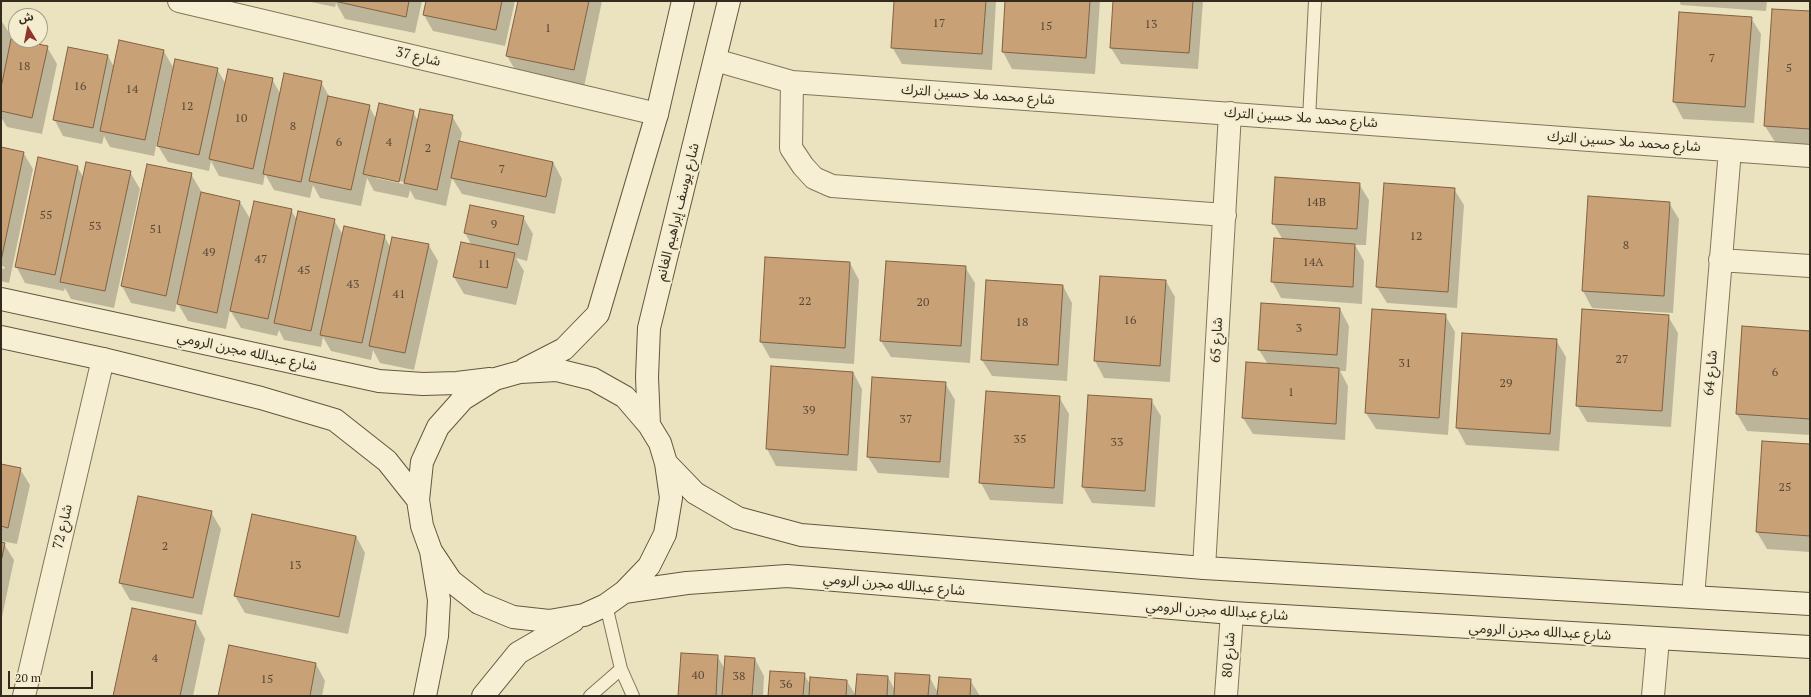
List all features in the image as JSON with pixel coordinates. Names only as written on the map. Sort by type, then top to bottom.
[{"type":"street","name":"شارع 37","points":[[179,1],[657,114]]},
{"type":"street","points":[[520,372],[564,348],[598,314],[657,114],[683,1]]},
{"type":"street","name":"شارع يوسف إبراهيم الغانم","points":[[649,425],[647,377],[649,328],[729,1]]},
{"type":"street","name":"شارع محمد ملا حسين الترك","points":[[715,60],[792,82],[1810,156]]},
{"type":"street","points":[[792,82],[791,148],[803,166],[814,178],[832,186],[1225,215]]},
{"type":"street","name":"شارع 65","points":[[1204,568],[1230,113]]},
{"type":"street","name":"شارع 64","points":[[1693,597],[1730,150]]},
{"type":"street","points":[[1720,260],[1810,266]]},
{"type":"street","name":"شارع عبدالله مجرن الرومي","points":[[1,299],[380,381],[430,384],[495,379]]},
{"type":"street","points":[[1,337],[103,359],[261,398],[335,420],[387,461],[418,500]]},
{"type":"street","name":"شارع 72","points":[[24,696],[103,359]]},
{"type":"street","points":[[425,696],[437,636],[439,600],[431,551],[422,526],[418,500],[422,462],[438,428],[463,399],[495,379],[520,372],[557,370],[593,379],[624,397],[649,425],[660,443],[666,463],[671,498],[665,534],[649,566],[624,592],[606,605],[584,615],[518,653],[483,696]]},
{"type":"street","points":[[666,463],[695,493],[738,518],[801,535],[1204,568],[1810,604]]},
{"type":"street","points":[[431,551],[451,581],[479,603],[513,617],[549,621],[584,615]]},
{"type":"street","name":"شارع عبدالله مجرن الرومي","points":[[624,592],[687,582],[787,576],[1232,613],[1810,647]]},
{"type":"street","name":"شارع 80","points":[[1226,696],[1232,613]]},
{"type":"street","points":[[1653,696],[1658,639]]},
{"type":"lane","points":[[1309,119],[1315,1]]},
{"type":"lane","points":[[606,605],[621,669],[633,696]]},
{"type":"lane","points":[[590,696],[621,669]]},
{"type":"building","points":[[334,1],[409,1],[406,17]]},
{"type":"building","points":[[426,1],[502,1],[496,30],[423,15]]},
{"type":"building","points":[[518,1],[589,1],[574,70],[506,56]]},
{"type":"building","points":[[894,1],[986,1],[982,54],[891,48]]},
{"type":"building","points":[[1005,1],[1090,1],[1086,58],[1002,52]]},
{"type":"building","points":[[1113,1],[1193,1],[1189,53],[1110,48]]},
{"type":"building","points":[[1772,9],[1810,11],[1810,129],[1764,126]]},
{"type":"building","points":[[1679,12],[1752,17],[1745,107],[1673,102]]},
{"type":"building","points":[[119,40],[164,50],[145,140],[100,131]]},
{"type":"building","points":[[68,47],[108,55],[93,128],[53,120]]},
{"type":"building","points":[[9,48],[48,48],[32,118],[1,111],[1,88]]},
{"type":"building","points":[[175,59],[218,68],[199,155],[157,146]]},
{"type":"building","points":[[228,69],[273,78],[253,169],[209,159]]},
{"type":"building","points":[[284,73],[322,81],[301,182],[263,174]]},
{"type":"building","points":[[328,96],[370,105],[351,190],[309,181]]},
{"type":"building","points":[[379,103],[414,111],[399,182],[363,174]]},
{"type":"building","points":[[420,109],[453,115],[437,190],[404,183]]},
{"type":"building","points":[[459,141],[553,162],[546,197],[451,178]]},
{"type":"building","points":[[1,147],[24,152],[1,261]]},
{"type":"building","points":[[38,157],[78,166],[55,275],[15,267]]},
{"type":"building","points":[[86,162],[131,171],[105,291],[60,282]]},
{"type":"building","points":[[147,164],[192,173],[166,296],[121,286]]},
{"type":"building","points":[[1275,177],[1360,183],[1357,229],[1272,224]]},
{"type":"building","points":[[1384,183],[1455,188],[1448,292],[1376,287]]},
{"type":"building","points":[[201,192],[240,201],[217,313],[177,304]]},
{"type":"building","points":[[1588,196],[1670,202],[1664,296],[1582,291]]},
{"type":"building","points":[[254,201],[292,209],[268,319],[230,311]]},
{"type":"building","points":[[470,205],[524,216],[518,245],[464,233]]},
{"type":"building","points":[[298,211],[335,219],[311,331],[274,323]]},
{"type":"building","points":[[344,226],[385,235],[362,343],[320,335]]},
{"type":"building","points":[[392,237],[429,244],[405,353],[369,346]]},
{"type":"building","points":[[1274,238],[1355,244],[1353,287],[1271,282]]},
{"type":"building","points":[[461,242],[515,253],[507,288],[453,277]]},
{"type":"building","points":[[765,257],[850,262],[845,348],[760,342]]},
{"type":"building","points":[[886,261],[966,266],[961,346],[880,341]]},
{"type":"building","points":[[1100,276],[1166,280],[1160,366],[1094,361]]},
{"type":"building","points":[[986,280],[1063,285],[1058,365],[981,360]]},
{"type":"building","points":[[1261,303],[1340,308],[1337,355],[1258,350]]},
{"type":"building","points":[[1372,309],[1446,314],[1439,418],[1365,413]]},
{"type":"building","points":[[1582,309],[1669,315],[1662,411],[1576,406]]},
{"type":"building","points":[[1742,326],[1810,331],[1810,419],[1736,414]]},
{"type":"building","points":[[1462,333],[1557,339],[1550,434],[1456,428]]},
{"type":"building","points":[[1246,362],[1339,368],[1336,424],[1242,418]]},
{"type":"building","points":[[771,366],[853,372],[848,455],[766,449]]},
{"type":"building","points":[[872,377],[946,382],[940,462],[867,457]]},
{"type":"building","points":[[986,391],[1060,396],[1054,488],[979,483]]},
{"type":"building","points":[[1088,395],[1152,399],[1145,491],[1082,487]]},
{"type":"building","points":[[1762,441],[1810,444],[1810,536],[1756,532]]},
{"type":"building","points":[[1,464],[21,468],[8,528],[1,526]]},
{"type":"building","points":[[138,496],[212,511],[193,598],[119,583]]},
{"type":"building","points":[[252,514],[356,536],[339,617],[234,596]]},
{"type":"building","points":[[1,542],[5,543],[1,562]]},
{"type":"building","points":[[132,608],[196,621],[180,696],[113,696]]},
{"type":"building","points":[[229,645],[316,663],[310,696],[218,696]]},
{"type":"building","points":[[681,653],[718,655],[716,696],[678,696]]},
{"type":"building","points":[[725,656],[755,658],[752,696],[722,696]]},
{"type":"building","points":[[770,671],[805,673],[803,696],[768,696]]},
{"type":"building","points":[[895,673],[930,675],[928,696],[894,696]]},
{"type":"building","points":[[857,674],[888,676],[887,696],[855,696]]},
{"type":"building","points":[[810,677],[847,680],[846,696],[809,696]]},
{"type":"building","points":[[939,677],[971,679],[970,696],[937,696]]}]
